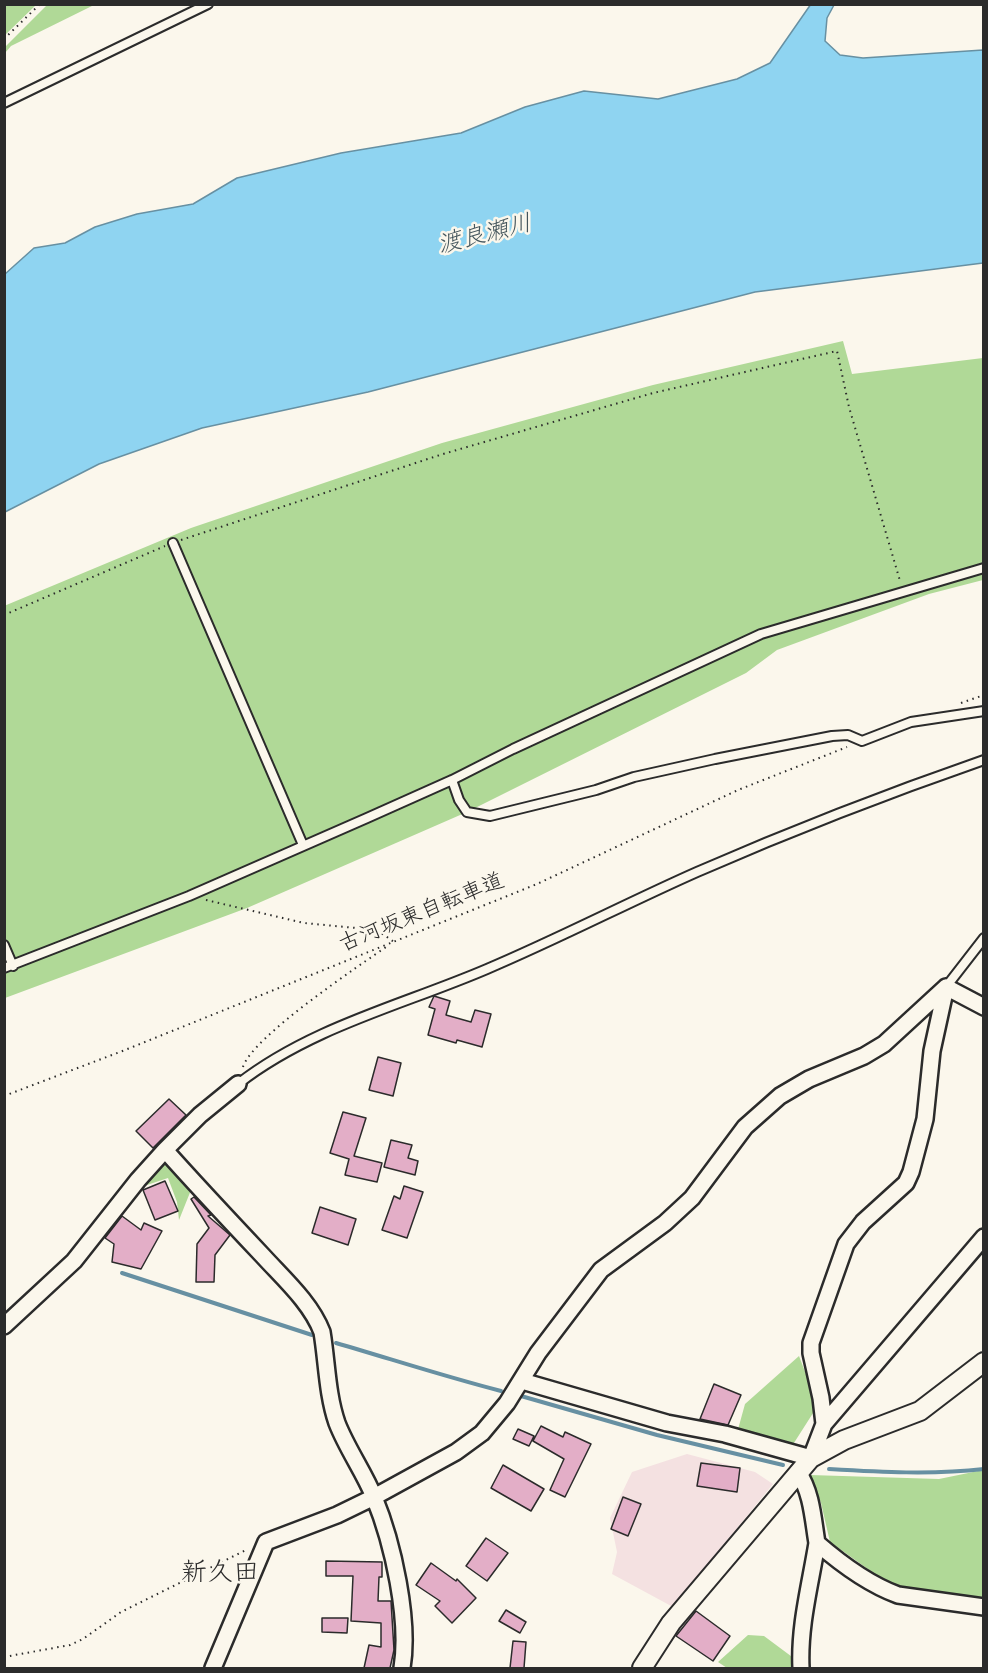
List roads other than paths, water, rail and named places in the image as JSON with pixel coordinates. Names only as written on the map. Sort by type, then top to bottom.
[{"type":"street","points":[[946,987],[984,1007]]},
{"type":"street","points":[[213,1668],[266,1542],[337,1515],[374,1497],[456,1452],[482,1433],[507,1403],[514,1388],[522,1381],[538,1353],[602,1270],[665,1223],[692,1198],[745,1127],[780,1096],[800,1084],[864,1056],[884,1044],[946,987]]},
{"type":"street","points":[[824,1424],[811,1343],[846,1244],[863,1222],[906,1183],[911,1172],[925,1119],[932,1051],[946,987]]},
{"type":"street","points":[[4,1326],[74,1261],[138,1180],[165,1150],[200,1115],[238,1084]]},
{"type":"street","points":[[165,1150],[280,1275],[318,1322],[322,1332],[332,1404],[338,1425],[374,1497],[387,1535],[402,1607],[405,1636],[402,1668]]},
{"type":"street","points":[[811,1458],[824,1424],[984,1237]]},
{"type":"street","points":[[642,1668],[671,1623],[811,1458],[844,1440],[920,1411],[984,1362]]},
{"type":"street","points":[[522,1381],[668,1423],[725,1434],[811,1458]]},
{"type":"street","points":[[798,1472],[809,1495],[817,1543],[803,1619],[800,1643],[801,1668]]},
{"type":"street","points":[[817,1543],[852,1570],[897,1595],[984,1607]]},
{"type":"lane","points":[[4,103],[208,4]]},
{"type":"lane","points":[[173,543],[303,845]]},
{"type":"lane","points":[[4,968],[189,896],[452,780],[761,634],[984,568]]},
{"type":"lane","points":[[452,780],[459,800],[467,812],[490,816],[596,790],[634,777],[715,759],[832,736],[848,735],[862,741],[911,722],[984,711]]},
{"type":"lane","points":[[238,1084],[259,1068],[308,1040],[488,969],[812,822],[984,760]]},
{"type":"lane","points":[[946,987],[984,938]]},
{"type":"lane","points":[[4,945],[13,966]]},
{"type":"water","name":"渡良瀬川","points":[[811,4],[834,5],[827,18],[825,41],[840,55],[863,58],[983,50],[983,263],[755,292],[368,392],[202,428],[99,464],[5,512],[5,274],[34,248],[65,243],[95,227],[137,214],[193,204],[237,178],[341,153],[461,133],[525,107],[584,91],[658,99],[737,79],[770,63]]},
{"type":"waterway","points":[[122,1273],[312,1335]]},
{"type":"waterway","points":[[336,1343],[501,1391]]},
{"type":"waterway","points":[[521,1396],[657,1435],[783,1465]]},
{"type":"waterway","points":[[829,1469],[887,1472],[984,1469]]},
{"type":"district","name":"新久田","points":[[220,1575]]}]
